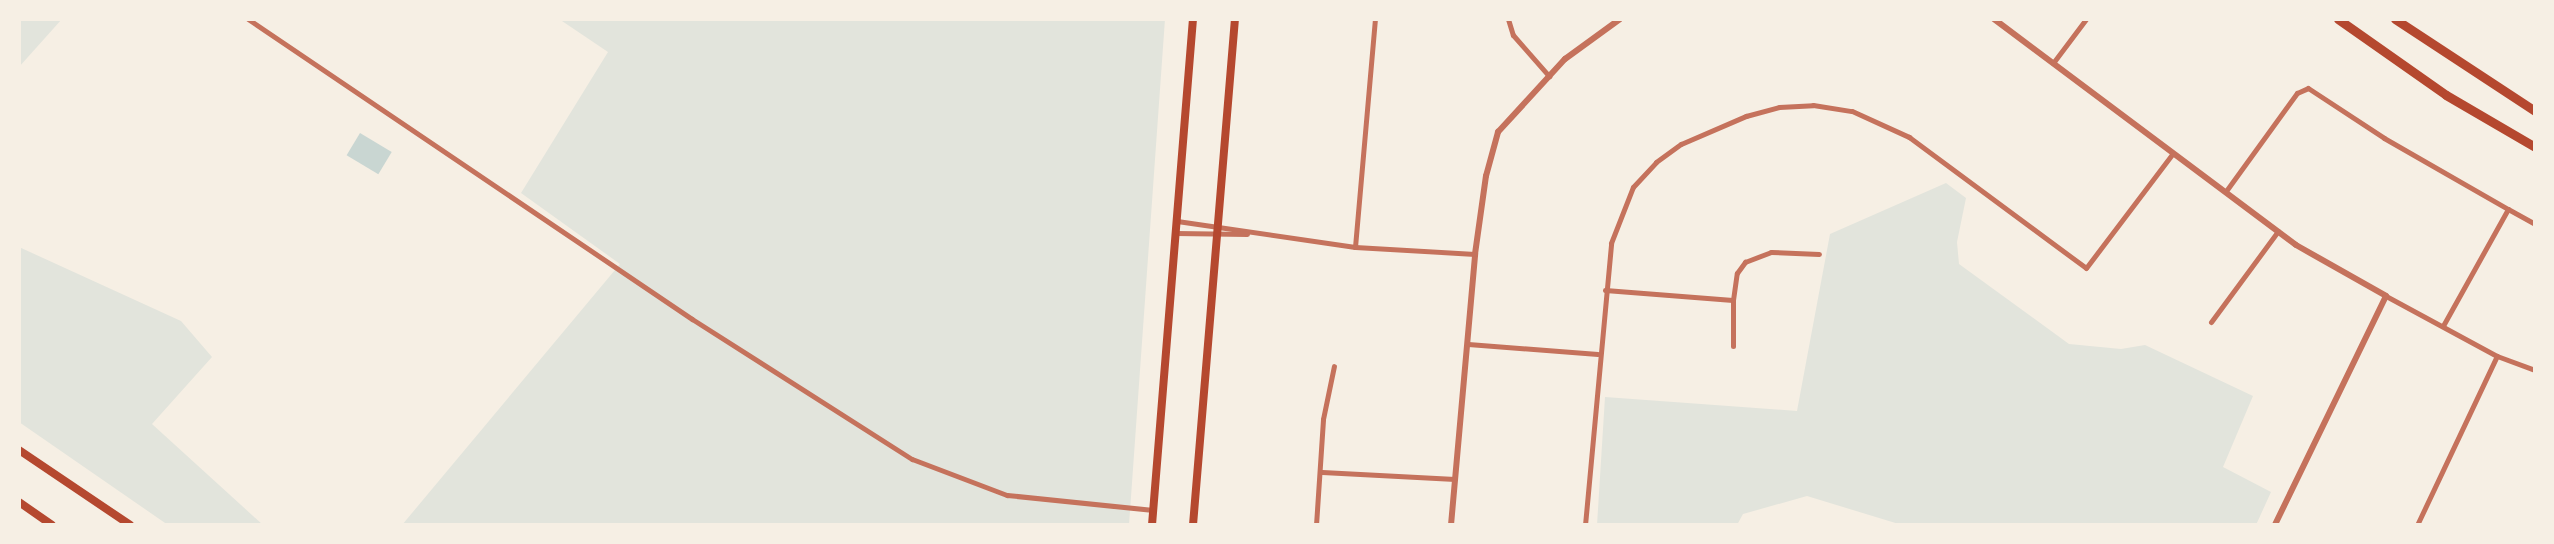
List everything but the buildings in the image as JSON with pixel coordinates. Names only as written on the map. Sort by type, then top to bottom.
[{"type":"highway","points":[[2338,19],[2438,90],[2535,147]]},
{"type":"highway","points":[[2395,19],[2535,111]]},
{"type":"main road","points":[[1152,525],[1193,19]]},
{"type":"main road","points":[[1193,525],[1235,19]]},
{"type":"main road","points":[[19,450],[130,525]]},
{"type":"main road","points":[[19,502],[52,525]]},
{"type":"street","points":[[248,19],[646,289],[912,459],[1007,495],[1153,510]]},
{"type":"street","points":[[1355,247],[1375,19]]},
{"type":"street","points":[[1508,19],[1513,35],[1549,76]]},
{"type":"street","points":[[1451,525],[1475,254],[1486,176],[1498,132],[1588,38],[1620,19]]},
{"type":"street","points":[[1994,19],[2278,231],[2443,327],[2497,356],[2535,370]]},
{"type":"street","points":[[2053,63],[2085,19]]},
{"type":"street","points":[[2226,191],[2297,93],[2308,88],[2384,138],[2535,224]]},
{"type":"street","points":[[1585,525],[1605,290],[1620,212],[1633,187],[1656,162],[1697,136],[1779,107],[1813,105],[1852,111],[1884,123],[2086,268],[2172,153]]},
{"type":"street","points":[[2443,327],[2508,209]]},
{"type":"street","points":[[1177,221],[1355,247],[1475,254]]},
{"type":"street","points":[[2211,322],[2278,231]]},
{"type":"street","points":[[1176,233],[1217,237],[1254,234]]},
{"type":"street","points":[[1733,346],[1732,300],[1737,273],[1756,254],[1819,254]]},
{"type":"street","points":[[1605,290],[1732,300]]},
{"type":"street","points":[[2275,525],[2386,296]]},
{"type":"street","points":[[1468,344],[1598,354]]},
{"type":"street","points":[[2417,525],[2497,356]]},
{"type":"street","points":[[1316,525],[1322,472],[1323,419],[1334,366]]},
{"type":"street","points":[[1322,472],[1455,479]]},
{"type":"shaded area","points":[[19,19],[62,19],[19,67]]},
{"type":"shaded area","points":[[559,19],[1165,19],[1129,525],[402,525],[620,264],[521,193],[608,52]]},
{"type":"shaded area","points":[[360,133],[392,152],[378,174],[347,155]]},
{"type":"shaded area","points":[[1946,183],[1966,198],[1957,242],[1959,264],[2069,344],[2121,349],[2145,345],[2253,396],[2223,467],[2271,492],[2256,525],[1902,525],[1807,496],[1743,514],[1737,525],[1597,525],[1605,397],[1797,411],[1830,234]]},
{"type":"shaded area","points":[[19,247],[181,321],[212,357],[152,424],[263,525],[168,525],[19,422]]}]
